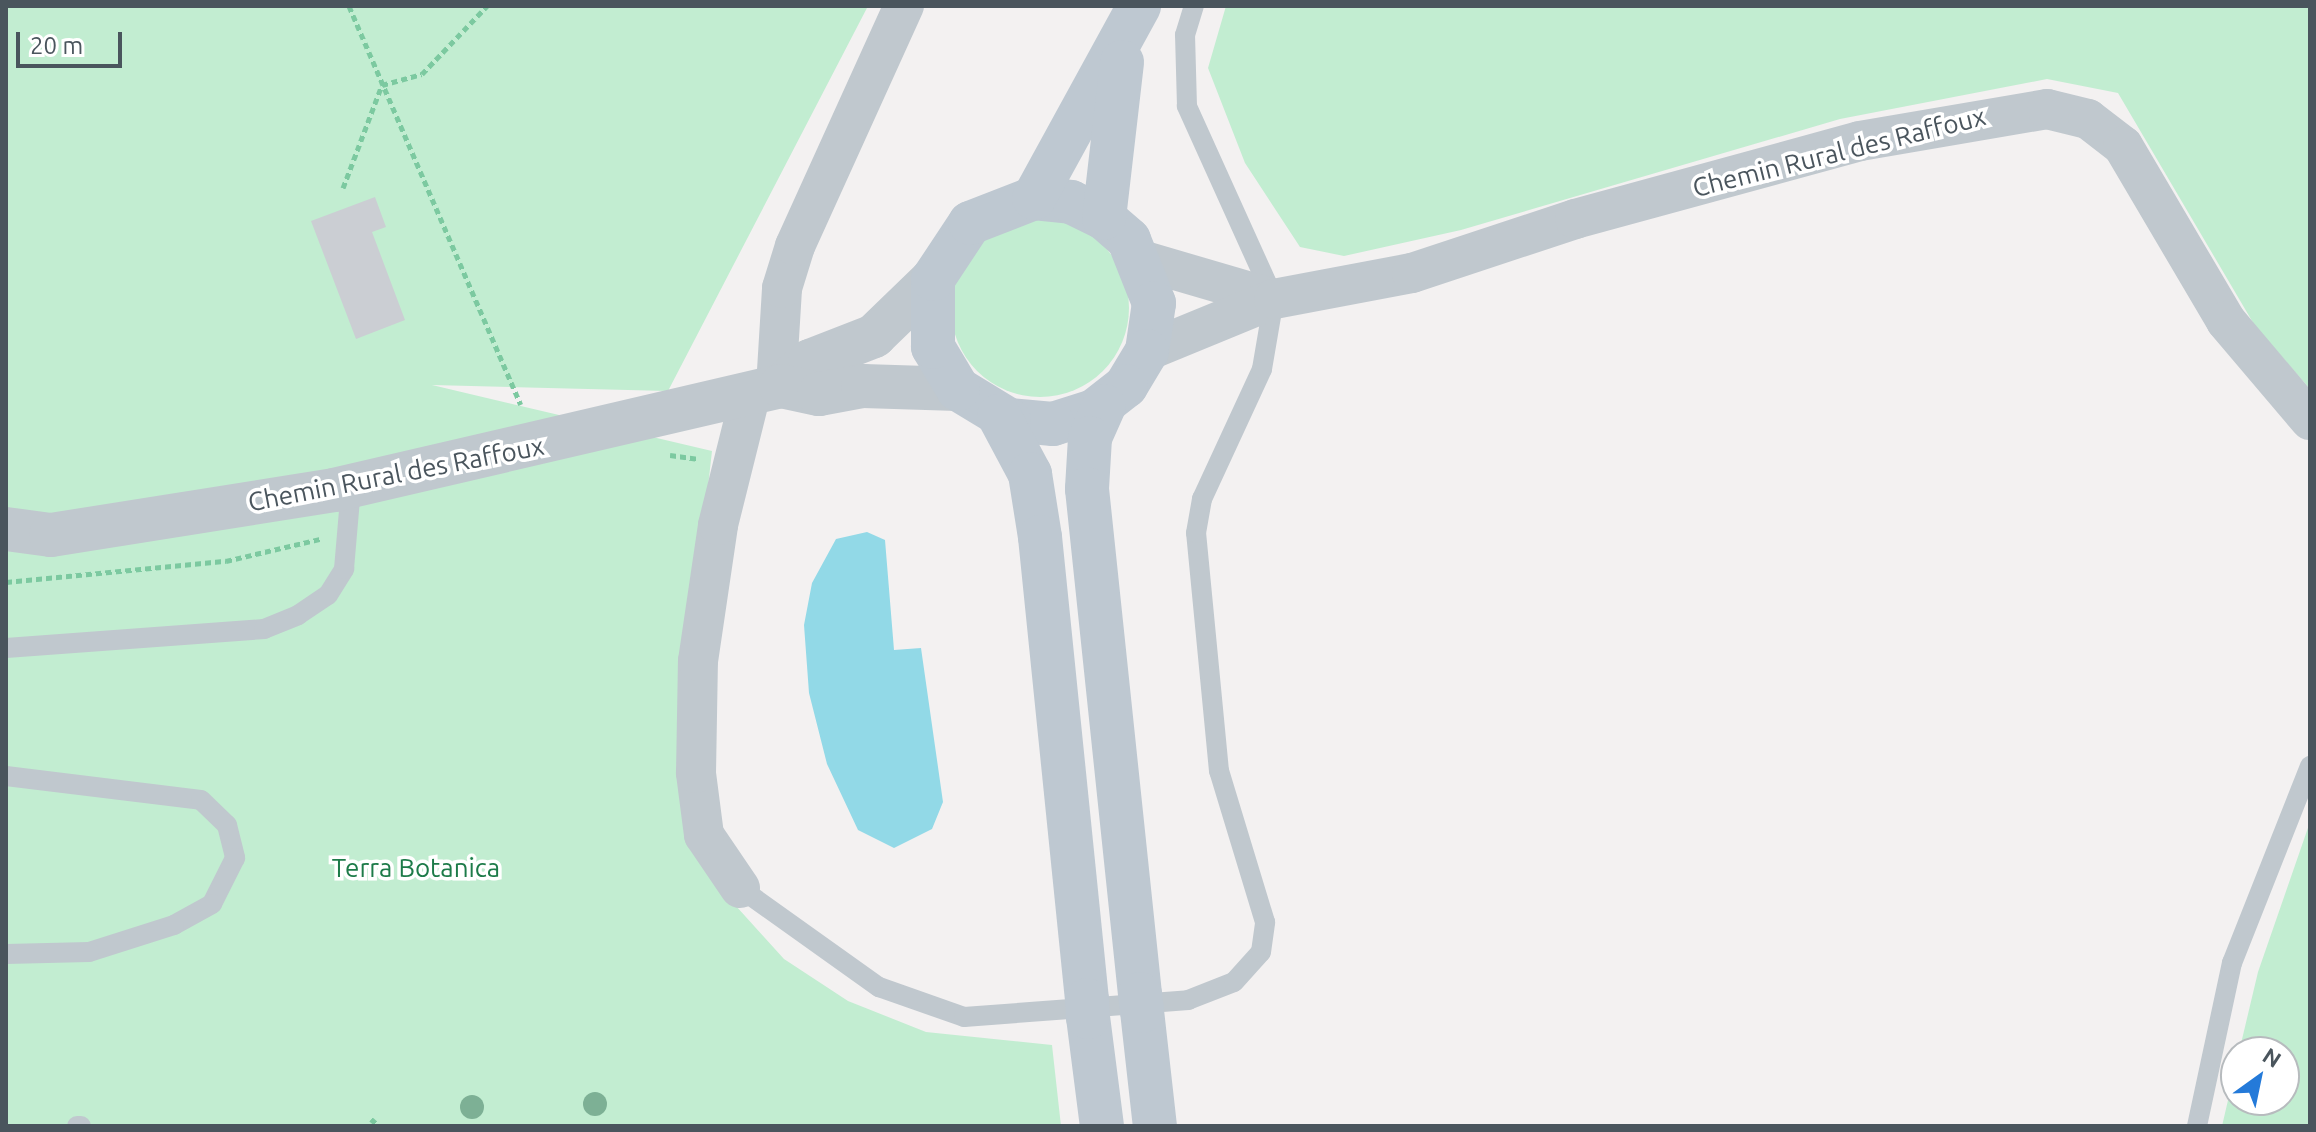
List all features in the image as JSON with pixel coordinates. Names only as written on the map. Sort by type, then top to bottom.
[{"type":"main road","points":[[1034,198],[1131,25]]},
{"type":"main road","points":[[1104,218],[1131,25]]},
{"type":"main road","points":[[1034,198],[1071,202],[1104,218],[1141,260],[1154,303],[1147,351],[1126,386],[1104,406],[1053,424],[999,416],[958,389],[933,347],[933,279],[970,223],[1034,198]]},
{"type":"main road","points":[[1104,406],[1090,438],[1087,489],[1155,1126]]},
{"type":"main road","points":[[999,416],[1030,474],[1038,525],[1102,1126]]},
{"type":"street","points":[[740,888],[704,835],[696,773],[698,661],[718,525],[770,389],[782,288],[795,246],[832,150],[904,6]]},
{"type":"street","name":"Chemin Rural des Raffoux","points":[[1147,351],[1274,299],[1412,273],[1575,219],[1860,141],[2047,109],[2088,119],[2123,146],[2226,321],[2310,420]]},
{"type":"street","name":"Chemin Rural des Raffoux","points":[[1141,260],[1274,299]]},
{"type":"street","name":"Chemin Rural des Raffoux","points":[[770,389],[810,361],[874,336],[933,279]]},
{"type":"street","name":"Chemin Rural des Raffoux","points":[[6,529],[51,535],[351,505],[537,447],[770,389],[819,394],[863,386],[958,389]]},
{"type":"lane","points":[[740,888],[879,987],[964,1017],[1188,1000],[1245,974],[1261,952],[1265,922],[1219,771],[1196,533],[1202,499],[1262,369],[1274,299],[1187,106],[1185,35],[1194,6]]},
{"type":"lane","points":[[6,648],[264,629],[328,595],[344,569],[351,505]]},
{"type":"lane","points":[[2197,1126],[2232,963],[2310,766]]},
{"type":"lane","points":[[6,776],[201,800],[227,825],[235,858],[212,904],[174,925],[89,952],[6,954]]},
{"type":"path","points":[[349,6],[382,85],[480,296],[537,447]]},
{"type":"path","points":[[382,85],[422,74],[487,6]]},
{"type":"path","points":[[343,188],[382,85]]},
{"type":"path","points":[[663,455],[689,455],[711,467]]},
{"type":"path","points":[[6,582],[226,561],[328,537],[351,505]]},
{"type":"path","points":[[371,1119],[379,1126]]},
{"type":"green space","name":"Terra Botanica","points":[[6,6],[868,6],[668,391],[432,385],[712,451],[687,674],[708,875],[784,959],[848,1001],[926,1032],[1052,1045],[1061,1126],[6,1126]]},
{"type":"green space","points":[[1226,6],[2310,6],[2310,389],[2255,326],[2118,93],[2047,79],[1840,119],[1461,230],[1344,256],[1300,247],[1245,163],[1208,68]]},
{"type":"green space","points":[[1040,219],[1074,226],[1103,245],[1122,274],[1129,308],[1122,342],[1103,371],[1074,390],[1040,397],[1006,390],[977,371],[958,342],[951,308],[958,274],[977,245],[1006,226]]},
{"type":"green space","points":[[2310,822],[2310,1126],[2222,1126],[2224,1116],[2300,1116],[2300,1036],[2243,1036],[2258,972]]},
{"type":"water","points":[[867,532],[885,540],[894,650],[921,648],[943,802],[932,829],[894,848],[858,830],[827,764],[809,693],[804,625],[812,583],[836,539]]},
{"type":"building","points":[[375,197],[386,227],[372,232],[405,320],[356,339],[311,221]]}]
